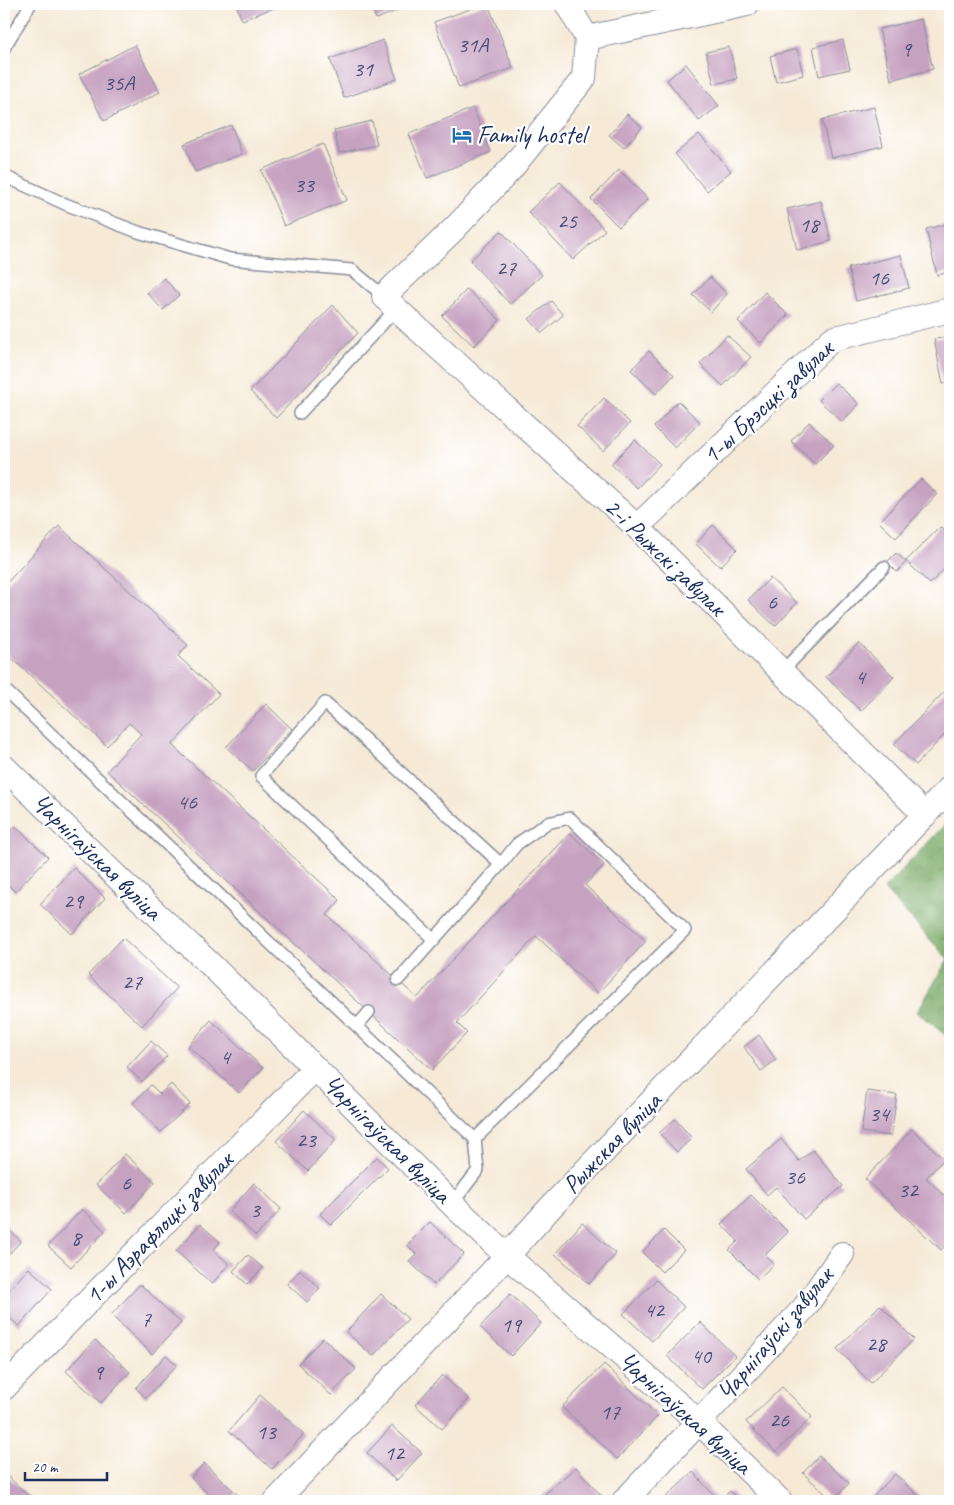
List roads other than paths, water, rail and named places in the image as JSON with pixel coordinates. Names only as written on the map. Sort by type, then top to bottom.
[{"type":"street","points":[[390,302],[454,229],[510,170],[584,78],[587,38],[567,4]]},
{"type":"street","points":[[587,38],[747,4]]},
{"type":"street","name":"2-і Рыжскі завулак","points":[[390,302],[636,527],[925,815]]},
{"type":"street","name":"1-ы Брэсцкі завулак","points":[[636,527],[832,339],[950,310]]},
{"type":"street","name":"Чарнігаўская вуліца","points":[[4,767],[122,882],[209,963],[452,1204],[507,1256],[699,1422],[780,1501]]},
{"type":"street","name":"Рыжская вуліца","points":[[276,1501],[950,788]]},
{"type":"street","name":"1-ы Аэрафлоцкі завулак","points":[[4,1388],[315,1068]]},
{"type":"street","name":"Чарнігаўскі завулак","points":[[624,1501],[805,1306],[842,1254]]},
{"type":"lane","points":[[4,48],[30,5]]},
{"type":"lane","points":[[4,176],[65,204],[138,232],[230,259],[352,270],[390,302],[300,413]]},
{"type":"lane","points":[[781,672],[884,567]]},
{"type":"lane","points":[[4,689],[475,1139],[478,1170],[452,1204]]},
{"type":"lane","points":[[434,940],[260,776],[325,703],[502,864]]},
{"type":"lane","points":[[398,980],[502,864],[517,844],[547,823],[570,818],[685,930],[475,1139]]},
{"type":"lane","points":[[357,1026],[369,1012]]},
{"type":"place","name":"Family hostel","points":[[462,135]]}]
